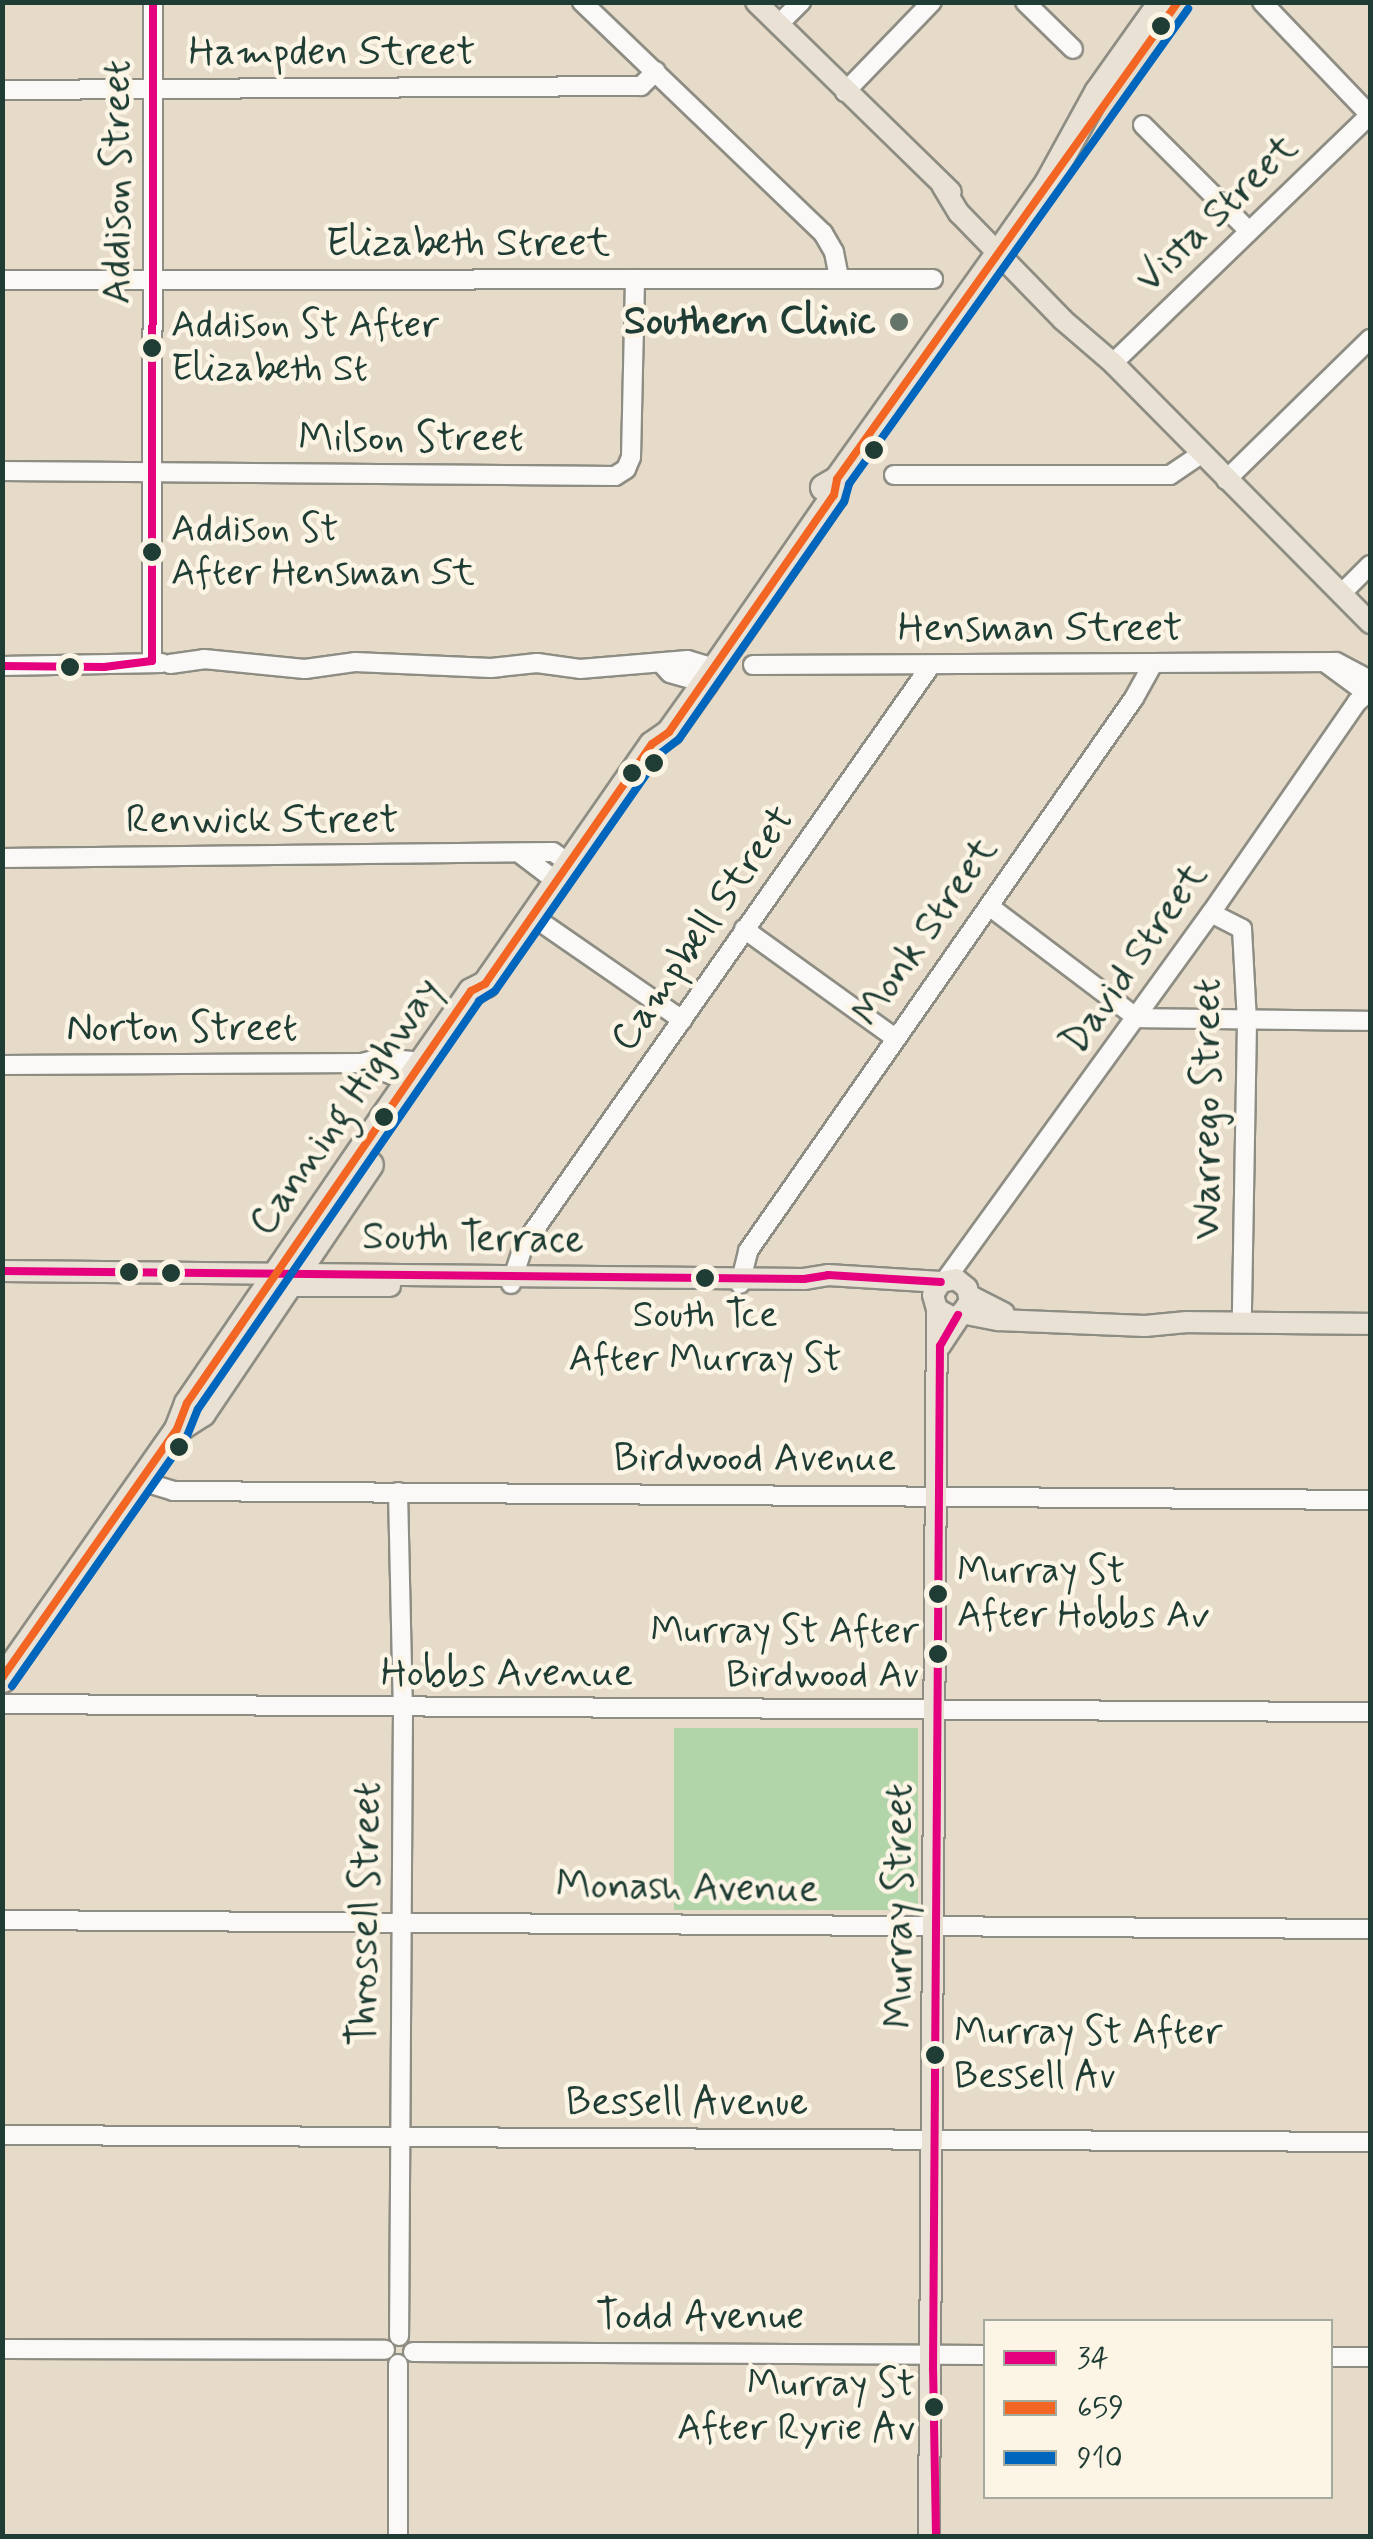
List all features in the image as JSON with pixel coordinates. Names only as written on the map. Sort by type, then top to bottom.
[{"type":"highway","name":"Canning Highway","points":[[1057,166],[1097,92],[1160,2]]},
{"type":"highway","name":"Canning Highway","points":[[2,1679],[177,1429],[202,1414],[415,1071],[472,990],[484,984],[652,744],[669,732],[702,673],[834,495],[836,480],[1178,2]]},
{"type":"highway","name":"Canning Highway","points":[[284,1279],[485,997],[484,984]]},
{"type":"main road","points":[[756,2],[1002,248],[1085,324],[1113,363],[1200,455],[1370,624]]},
{"type":"main road","name":"South Terrace","points":[[2,1271],[284,1279]]},
{"type":"main road","name":"South Terrace","points":[[2,1283],[284,1279],[748,1281],[900,1286],[951,1297],[998,1320],[1146,1326],[1242,1320],[1370,1320]]},
{"type":"main road","name":"Murray Street","points":[[933,2533],[940,1346],[935,1329],[951,1297]]},
{"type":"street","name":"Addison Street","points":[[153,2],[153,472],[161,662]]},
{"type":"street","points":[[582,2],[810,225],[831,278]]},
{"type":"street","points":[[778,25],[800,2]]},
{"type":"street","points":[[844,92],[932,2]]},
{"type":"street","points":[[1025,2],[1073,49]]},
{"type":"street","points":[[1262,2],[1370,115]]},
{"type":"street","name":"Hampden Street","points":[[2,90],[641,86],[656,72]]},
{"type":"street","name":"Vista Street","points":[[1113,363],[1370,115]]},
{"type":"street","points":[[1143,126],[1249,231]]},
{"type":"street","name":"Elizabeth Street","points":[[2,280],[933,280]]},
{"type":"street","name":"Milson Street","points":[[2,471],[615,476],[626,469],[631,457],[634,280]]},
{"type":"street","points":[[1226,480],[1370,339]]},
{"type":"street","points":[[894,475],[1170,475],[1200,455]]},
{"type":"street","points":[[1340,594],[1370,565]]},
{"type":"street","points":[[2,666],[104,667],[190,659],[305,669],[382,662],[503,668],[537,663],[580,669],[660,663],[670,673],[702,673]]},
{"type":"street","name":"Hensman Street","points":[[753,664],[1327,664],[1366,687]]},
{"type":"street","name":"Monk Street","points":[[748,1281],[748,1250],[758,1242],[894,1037],[989,906],[1153,664]]},
{"type":"street","name":"Campbell Street","points":[[521,1279],[523,1246],[931,665]]},
{"type":"street","name":"David Street","points":[[951,1297],[968,1254],[1366,687]]},
{"type":"street","name":"Renwick Street","points":[[2,858],[553,852],[562,872]]},
{"type":"street","points":[[989,906],[1136,1018],[1370,1021]]},
{"type":"street","name":"Warrego Street","points":[[1211,913],[1242,929],[1247,1022],[1242,1320]]},
{"type":"street","points":[[532,916],[682,1020]]},
{"type":"street","points":[[744,929],[894,1037]]},
{"type":"street","name":"Norton Street","points":[[2,1066],[362,1063],[415,1071]]},
{"type":"street","name":"Birdwood Avenue","points":[[141,1481],[173,1491],[1370,1500]]},
{"type":"street","name":"Throssell Street","points":[[398,1492],[403,1708],[399,2336],[388,2342],[399,2355]]},
{"type":"street","name":"Hobbs Avenue","points":[[2,1704],[1370,1712]]},
{"type":"street","name":"Monash Avenue","points":[[2,1920],[1370,1929]]},
{"type":"street","name":"Bessell Avenue","points":[[2,2135],[1370,2142]]},
{"type":"street","name":"Todd Avenue","points":[[2,2349],[399,2355],[983,2355]]},
{"type":"street","points":[[398,2536],[399,2355]]},
{"type":"street","points":[[1333,2357],[1370,2357]]},
{"type":"green space","points":[[674,1728],[918,1728],[918,1910],[674,1910]]},
{"type":"transit line","name":"34","points":[[152,661],[153,2]]},
{"type":"transit line","name":"659","points":[[2,1678],[177,1429],[187,1403],[471,991],[485,984],[652,744],[669,732],[834,495],[837,479],[1178,2]]},
{"type":"transit line","name":"910","points":[[12,1686],[187,1436],[198,1409],[479,1001],[495,991],[661,753],[679,739],[844,502],[849,484],[1188,9]]},
{"type":"transit line","name":"34","points":[[2,666],[104,667],[152,661]]},
{"type":"transit line","name":"34","points":[[2,1271],[804,1279],[828,1275],[941,1282]]},
{"type":"transit line","name":"34","points":[[936,2536],[933,2370],[940,1346],[958,1315]]},
{"type":"place","name":"Southern Clinic","points":[[899,322]]},
{"type":"place","name":"Addison St After Elizabeth St","points":[[152,348]]},
{"type":"place","name":"Addison St After Hensman St","points":[[152,552]]},
{"type":"place","name":"South Tce After Murray St","points":[[705,1278]]},
{"type":"place","name":"Murray St After Hobbs Av","points":[[938,1594]]},
{"type":"place","name":"Murray St After Birdwood Av","points":[[938,1654]]},
{"type":"place","name":"Murray St After Bessell Av","points":[[935,2055]]},
{"type":"place","name":"Murray St After Ryrie Av","points":[[934,2407]]}]
